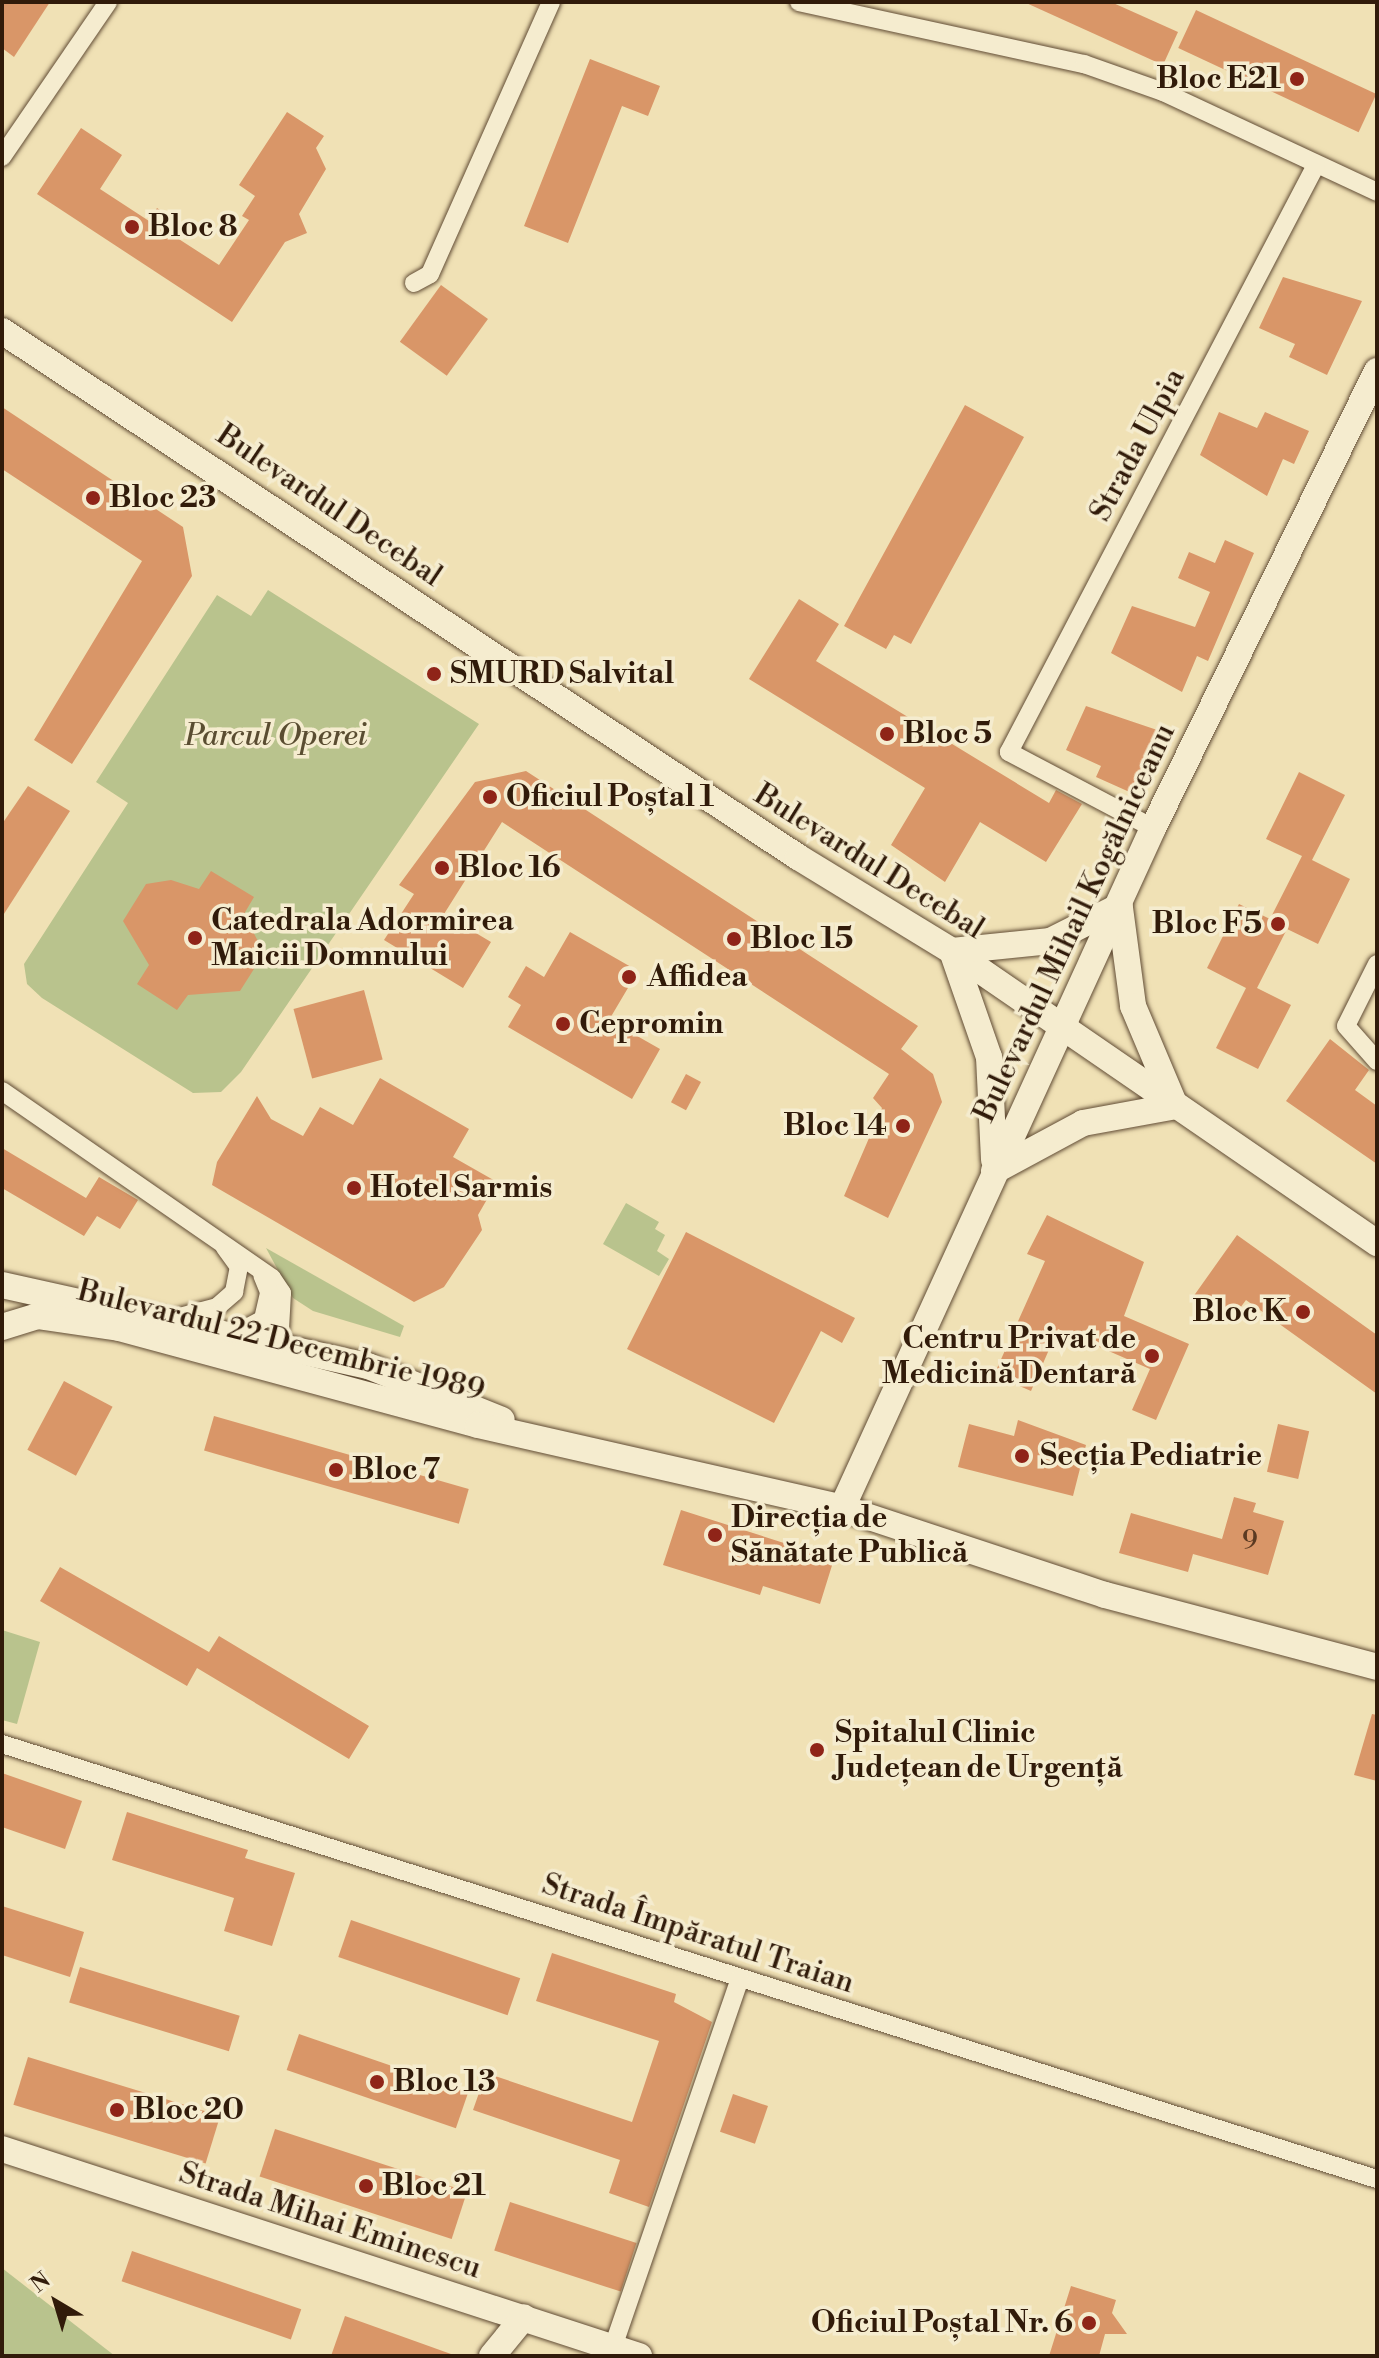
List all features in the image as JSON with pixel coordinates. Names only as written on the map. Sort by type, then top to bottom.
[{"type":"street","points":[[2,157],[108,2]]},
{"type":"street","points":[[414,283],[430,274],[551,2]]},
{"type":"street","points":[[799,2],[1084,64],[1163,92],[1377,192]]},
{"type":"street","name":"Strada Ulpia","points":[[1153,828],[1009,752],[1316,165]]},
{"type":"street","name":"Bulevardul Decebal","points":[[2,331],[798,857],[952,951],[1377,1243]]},
{"type":"street","name":"Bulevardul Mihail Kogălniceanu","points":[[842,1508],[994,1171],[1064,1029],[1153,828],[1377,371]]},
{"type":"street","points":[[1120,906],[1133,1006],[1176,1106],[1083,1123],[994,1171],[991,1070],[952,951],[1050,941],[1120,906]]},
{"type":"street","points":[[1377,964],[1353,1001],[1346,1026],[1377,1061]]},
{"type":"street","points":[[2,1091],[258,1265],[282,1293],[279,1346]]},
{"type":"street","points":[[176,1318],[217,1307],[234,1292],[239,1267],[222,1242]]},
{"type":"street","points":[[205,1353],[263,1319],[268,1307],[258,1265]]},
{"type":"street","name":"Bulevardul 22 Decembrie 1989","points":[[2,1285],[176,1318],[419,1380],[544,1440]]},
{"type":"street","name":"Bulevardul 22 Decembrie 1989","points":[[2,1327],[60,1317],[544,1440],[842,1508],[1105,1595],[1377,1667]]},
{"type":"street","name":"Strada Împăratul Traian","points":[[2,1744],[1377,2179]]},
{"type":"street","points":[[613,2347],[740,1978]]},
{"type":"street","name":"Strada Mihai Eminescu","points":[[2,2149],[639,2356]]},
{"type":"street","points":[[492,2356],[524,2317]]},
{"type":"green space","name":"Parcul Operei","points":[[268,590],[479,724],[241,1072],[221,1092],[193,1093],[42,998],[27,984],[24,964],[128,803],[96,782],[217,595],[251,616]]},
{"type":"green space","points":[[626,1203],[659,1222],[655,1229],[665,1235],[657,1251],[669,1259],[659,1276],[603,1244]]},
{"type":"green space","points":[[266,1248],[404,1326],[400,1337],[313,1311],[293,1298]]},
{"type":"green space","points":[[2,1630],[40,1642],[17,1724],[2,1720]]},
{"type":"green space","points":[[2,2268],[115,2356],[2,2356]]},
{"type":"building","points":[[2,2],[50,2],[14,57],[2,48]]},
{"type":"building","points":[[1024,2],[1111,2],[1178,32],[1163,65]]},
{"type":"building","name":"Bloc E21","points":[[1196,10],[1376,94],[1359,132],[1178,48]]},
{"type":"building","points":[[590,59],[660,86],[648,116],[622,106],[568,243],[524,226]]},
{"type":"building","name":"Bloc 8","points":[[287,112],[324,136],[316,148],[326,169],[299,214],[307,233],[285,242],[232,322],[37,194],[81,128],[122,155],[100,189],[149,221],[157,208],[179,223],[171,234],[219,265],[249,220],[242,216],[255,196],[239,185]]},
{"type":"building","points":[[1283,277],[1362,301],[1327,375],[1289,357],[1295,344],[1259,328]]},
{"type":"building","points":[[441,285],[488,319],[447,376],[400,342]]},
{"type":"building","points":[[965,405],[1024,437],[911,644],[894,635],[886,649],[844,626]]},
{"type":"building","name":"Bloc 23","points":[[2,407],[183,527],[192,576],[72,764],[34,740],[142,561],[2,469]]},
{"type":"building","points":[[1219,412],[1257,428],[1265,412],[1309,431],[1294,464],[1283,459],[1267,496],[1200,455]]},
{"type":"building","points":[[1225,540],[1254,553],[1208,661],[1197,656],[1182,692],[1111,653],[1132,606],[1195,627],[1210,592],[1178,578],[1189,552],[1215,563]]},
{"type":"building","name":"Bloc 5","points":[[799,599],[839,624],[816,661],[1049,803],[1056,790],[1082,804],[1046,862],[980,822],[945,882],[891,845],[925,788],[749,679]]},
{"type":"building","points":[[1086,706],[1169,734],[1134,794],[1096,777],[1101,766],[1066,750]]},
{"type":"building","points":[[526,771],[918,1026],[901,1049],[933,1074],[942,1102],[888,1218],[844,1196],[882,1108],[873,1098],[889,1074],[502,822],[444,914],[491,942],[463,988],[384,940],[414,894],[399,885],[475,782]]},
{"type":"building","name":"Bloc F5","points":[[1299,772],[1345,795],[1312,860],[1350,879],[1318,944],[1287,929],[1257,988],[1291,1005],[1258,1069],[1216,1048],[1246,988],[1207,968],[1239,904],[1270,919],[1302,856],[1266,839]]},
{"type":"building","points":[[28,786],[70,811],[2,917],[2,824]]},
{"type":"building","name":"Catedrala Adormirea Maicii Domnului","points":[[211,871],[254,897],[244,914],[264,953],[240,991],[188,995],[177,1010],[137,984],[149,965],[123,921],[146,884],[171,880],[199,889]]},
{"type":"building","name":"Cepromin","points":[[570,932],[638,971],[609,1020],[660,1049],[632,1099],[508,1027],[521,1005],[508,997],[526,966],[544,977]]},
{"type":"building","points":[[364,990],[383,1060],[312,1078],[293,1009]]},
{"type":"building","points":[[1330,1039],[1369,1070],[1355,1090],[1377,1106],[1377,1164],[1286,1101]]},
{"type":"building","points":[[686,1074],[701,1082],[686,1110],[671,1102]]},
{"type":"building","name":"Hotel Sarmis","points":[[380,1078],[469,1129],[453,1157],[497,1182],[478,1215],[482,1230],[444,1287],[414,1302],[212,1185],[217,1162],[257,1096],[271,1119],[303,1136],[320,1107],[353,1125]]},
{"type":"building","points":[[2,1148],[86,1198],[99,1177],[138,1200],[120,1229],[97,1216],[84,1236],[2,1188]]},
{"type":"building","name":"Centru Privat de Medicină Dentară","points":[[1047,1215],[1144,1262],[1124,1316],[1189,1344],[1156,1420],[1132,1410],[1150,1369],[1058,1329],[1031,1391],[994,1375],[1045,1261],[1027,1254]]},
{"type":"building","points":[[686,1232],[855,1318],[842,1343],[821,1331],[774,1423],[627,1349]]},
{"type":"building","name":"Bloc K","points":[[1237,1235],[1377,1335],[1377,1394],[1246,1300],[1229,1323],[1193,1297]]},
{"type":"building","points":[[64,1381],[113,1407],[76,1476],[27,1450]]},
{"type":"building","name":"Bloc 7","points":[[214,1416],[469,1489],[459,1524],[204,1451]]},
{"type":"building","name":"Secția Pediatrie","points":[[1018,1420],[1086,1445],[1073,1496],[958,1467],[969,1424],[1014,1436]]},
{"type":"building","points":[[1278,1424],[1309,1431],[1298,1479],[1267,1472]]},
{"type":"building","points":[[1234,1497],[1256,1503],[1253,1512],[1284,1521],[1268,1575],[1193,1554],[1188,1572],[1119,1553],[1131,1513],[1222,1539]]},
{"type":"building","name":"Direcția de Sănătate Publică","points":[[681,1510],[834,1559],[820,1604],[763,1586],[760,1595],[663,1565]]},
{"type":"building","points":[[60,1567],[209,1652],[219,1636],[369,1726],[349,1759],[197,1668],[187,1686],[40,1601]]},
{"type":"building","points":[[1372,1714],[1377,1715],[1377,1781],[1354,1775]]},
{"type":"building","points":[[2,1773],[82,1801],[65,1849],[2,1827]]},
{"type":"building","points":[[127,1812],[248,1850],[245,1858],[295,1873],[272,1946],[224,1931],[234,1898],[112,1860]]},
{"type":"building","points":[[2,1906],[84,1932],[70,1977],[2,1955]]},
{"type":"building","points":[[351,1920],[520,1978],[508,2015],[338,1957]]},
{"type":"building","points":[[552,1953],[676,1994],[674,2002],[712,2022],[649,2207],[609,2193],[620,2160],[473,2110],[486,2073],[632,2122],[659,2041],[536,2001]]},
{"type":"building","points":[[80,1967],[240,2016],[229,2051],[69,2002]]},
{"type":"building","name":"Bloc 13","points":[[299,2034],[468,2092],[456,2128],[287,2070]]},
{"type":"building","name":"Bloc 20","points":[[28,2057],[220,2116],[206,2164],[13,2105]]},
{"type":"building","points":[[733,2094],[768,2106],[755,2144],[720,2132]]},
{"type":"building","name":"Bloc 21","points":[[275,2129],[467,2191],[452,2239],[260,2177]]},
{"type":"building","points":[[510,2202],[636,2243],[621,2292],[494,2251]]},
{"type":"building","points":[[132,2251],[301,2309],[291,2340],[122,2281]]},
{"type":"building","name":"Oficiul Poștal Nr. 6","points":[[1071,2286],[1116,2300],[1112,2313],[1127,2334],[1105,2334],[1099,2356],[1049,2356]]},
{"type":"building","points":[[345,2316],[451,2354],[451,2356],[331,2356]]},
{"type":"place","name":"Bloc E21","points":[[1297,79]]},
{"type":"place","name":"Bloc 8","points":[[132,227]]},
{"type":"place","name":"Bloc 23","points":[[93,498]]},
{"type":"place","name":"SMURD Salvital","points":[[434,674]]},
{"type":"place","name":"Bloc 5","points":[[887,734]]},
{"type":"place","name":"Oficiul Poștal 1","points":[[490,797]]},
{"type":"place","name":"Bloc 16","points":[[442,868]]},
{"type":"place","name":"Bloc F5","points":[[1278,924]]},
{"type":"place","name":"Catedrala Adormirea Maicii Domnului","points":[[195,938]]},
{"type":"place","name":"Bloc 15","points":[[734,939]]},
{"type":"place","name":"Affidea","points":[[629,977]]},
{"type":"place","name":"Cepromin","points":[[563,1024]]},
{"type":"place","name":"Bloc 14","points":[[903,1126]]},
{"type":"place","name":"Hotel Sarmis","points":[[354,1188]]},
{"type":"place","name":"Bloc K","points":[[1303,1312]]},
{"type":"place","name":"Centru Privat de Medicină Dentară","points":[[1152,1356]]},
{"type":"place","name":"Secția Pediatrie","points":[[1022,1456]]},
{"type":"place","name":"Bloc 7","points":[[336,1470]]},
{"type":"place","name":"Direcția de Sănătate Publică","points":[[715,1535]]},
{"type":"place","name":"Spitalul Clinic Județean de Urgență","points":[[817,1750]]},
{"type":"place","name":"Bloc 13","points":[[377,2082]]},
{"type":"place","name":"Bloc 20","points":[[117,2110]]},
{"type":"place","name":"Bloc 21","points":[[366,2186]]},
{"type":"place","name":"Oficiul Poștal Nr. 6","points":[[1089,2323]]}]
